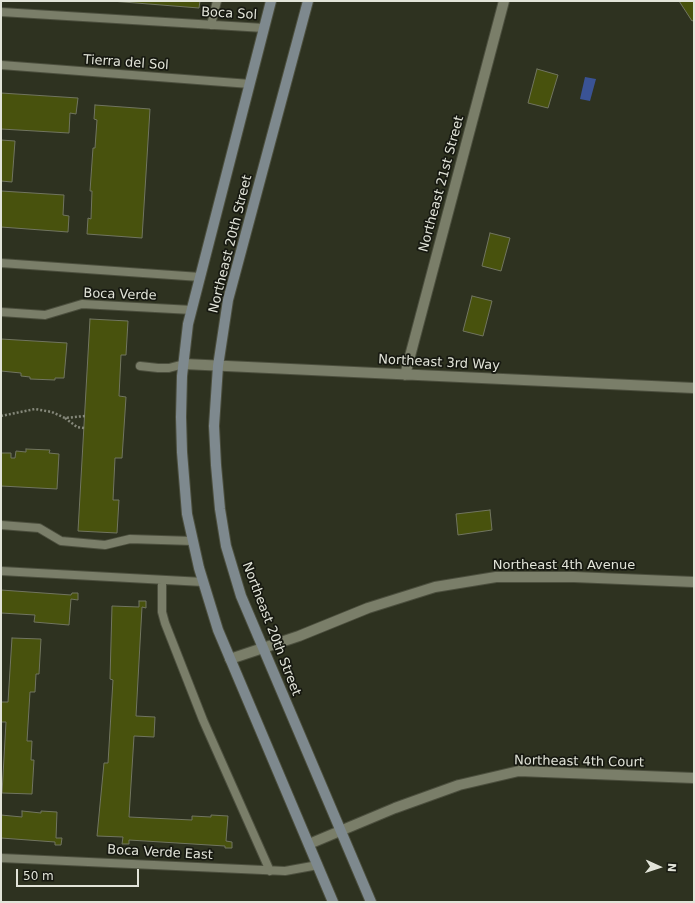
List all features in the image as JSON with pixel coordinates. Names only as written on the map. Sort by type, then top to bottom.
[{"type":"street","name":"Northeast 20th Street","points":[[272,1],[188,324],[181,417],[182,452],[187,514],[203,582],[218,630],[334,902]]},
{"type":"street","name":"Northeast 20th Street","points":[[308,1],[228,300],[218,366],[214,426],[220,509],[226,546],[241,596],[371,902]]},
{"type":"street","name":"Northeast 21st Street","points":[[405,375],[504,1]]},
{"type":"street","name":"Northeast 3rd Way","points":[[184,364],[694,388]]},
{"type":"street","name":"Northeast 4th Avenue","points":[[230,659],[299,636],[368,608],[435,586],[496,577],[574,577],[694,582]]},
{"type":"street","name":"Northeast 4th Court","points":[[309,844],[395,808],[459,785],[519,771],[694,778]]},
{"type":"lane","points":[[211,25],[217,1]]},
{"type":"lane","name":"Boca Sol","points":[[1,12],[264,28]]},
{"type":"lane","name":"Tierra del Sol","points":[[1,65],[250,84]]},
{"type":"lane","points":[[1,263],[200,277]]},
{"type":"lane","name":"Boca Verde","points":[[1,312],[45,315],[82,304],[192,310]]},
{"type":"lane","points":[[140,366],[169,368],[184,364]]},
{"type":"lane","points":[[1,525],[40,528],[61,541],[105,545],[130,538],[193,541]]},
{"type":"lane","points":[[1,570],[203,582]]},
{"type":"lane","points":[[162,580],[162,612],[165,623],[203,720],[270,871]]},
{"type":"lane","name":"Boca Verde East","points":[[1,858],[270,871],[285,871],[318,866]]},
{"type":"path","points":[[1,416],[35,408],[52,412],[65,418],[77,427],[84,428]]},
{"type":"path","points":[[65,418],[85,416]]},
{"type":"water","points":[[585,77],[596,79],[590,101],[580,99]]},
{"type":"building","points":[[111,1],[200,1],[199,8]]},
{"type":"building","points":[[679,1],[694,1],[694,20],[692,21]]},
{"type":"building","points":[[537,69],[558,75],[548,108],[528,103]]},
{"type":"building","points":[[1,93],[78,98],[76,114],[70,113],[69,133],[1,129]]},
{"type":"building","points":[[95,105],[150,109],[142,238],[87,234],[88,218],[91,219],[92,191],[90,191],[93,148],[95,148],[97,120],[94,119]]},
{"type":"building","points":[[1,140],[15,141],[12,182],[1,181]]},
{"type":"building","points":[[1,191],[64,195],[63,215],[69,216],[68,232],[1,227]]},
{"type":"building","points":[[490,233],[510,238],[501,271],[482,266]]},
{"type":"building","points":[[472,296],[492,301],[483,336],[463,331]]},
{"type":"building","points":[[90,319],[128,321],[126,355],[121,355],[119,396],[126,397],[122,458],[115,458],[113,500],[119,500],[117,533],[78,531]]},
{"type":"building","points":[[1,339],[67,343],[64,378],[55,378],[55,380],[30,379],[30,377],[21,376],[21,373],[1,371]]},
{"type":"building","points":[[26,449],[50,450],[49,453],[59,454],[57,489],[1,486],[1,453],[11,453],[11,458],[15,458],[16,451],[26,452]]},
{"type":"building","points":[[490,510],[492,530],[458,535],[456,514]]},
{"type":"building","points":[[1,590],[71,595],[72,593],[78,593],[78,600],[71,599],[69,625],[34,622],[35,615],[1,613]]},
{"type":"building","points":[[139,601],[146,601],[146,608],[142,607],[136,716],[155,717],[154,737],[134,736],[129,817],[192,820],[192,816],[228,816],[226,841],[232,842],[232,848],[225,848],[225,846],[129,840],[129,844],[122,844],[123,837],[97,836],[104,763],[108,763],[113,680],[110,679],[112,606],[139,607]]},
{"type":"building","points":[[12,638],[41,639],[39,674],[36,674],[35,692],[30,692],[27,741],[32,741],[31,760],[34,760],[32,794],[2,793],[6,722],[1,722],[1,702],[8,702]]},
{"type":"building","points":[[22,811],[41,813],[41,811],[57,812],[56,838],[62,838],[61,845],[55,845],[55,842],[1,838],[1,815],[22,817]]}]
